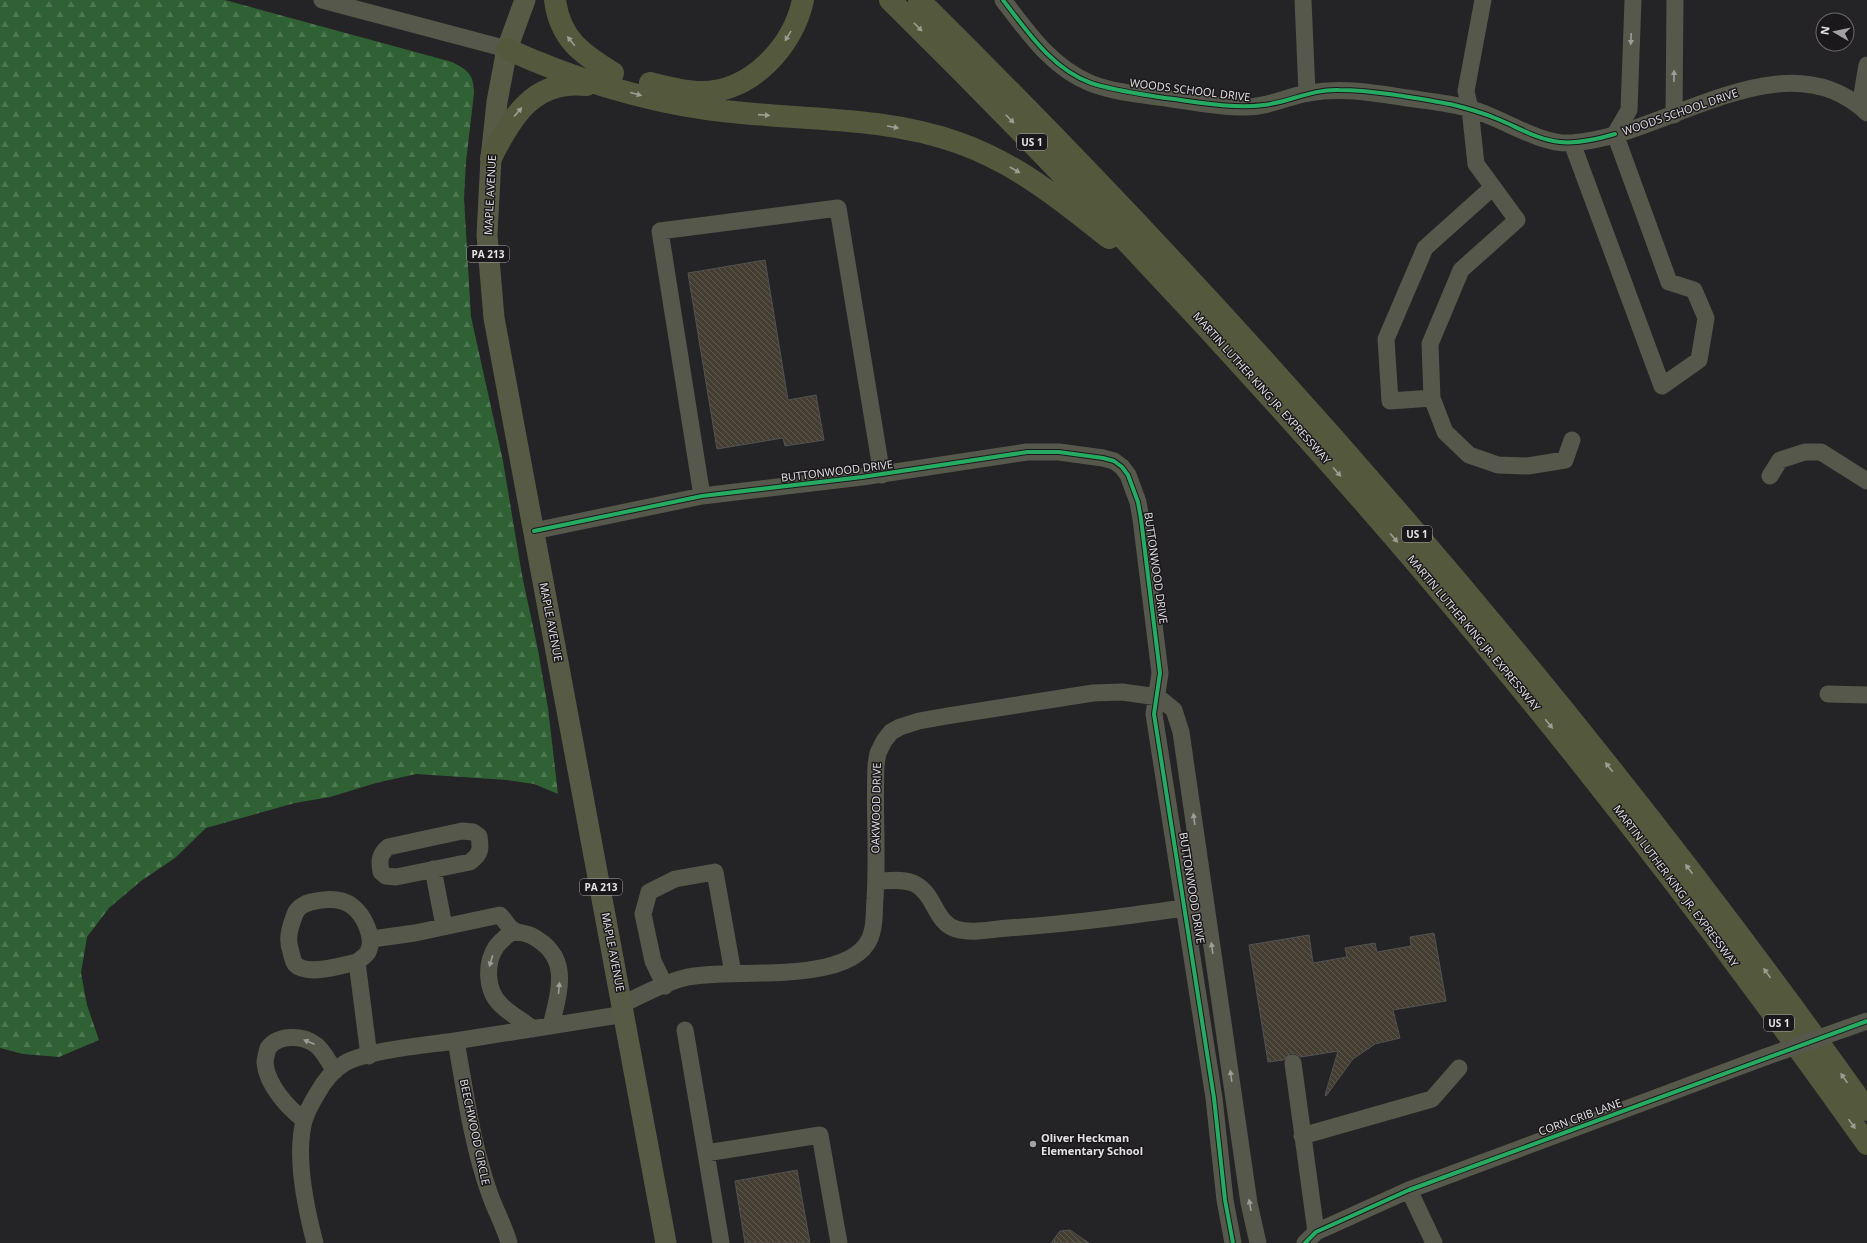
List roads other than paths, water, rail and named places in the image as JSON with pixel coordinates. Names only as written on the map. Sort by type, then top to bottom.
[{"type":"highway","points":[[555,0],[561,24],[570,40],[593,60],[611,80],[679,105],[736,113],[880,124],[925,133],[960,143],[989,156],[1036,182],[1064,202],[1171,287]]},
{"type":"highway","points":[[507,49],[549,68],[611,80],[655,84],[691,91],[711,91],[727,87],[758,72],[780,49],[796,22],[803,0]]},
{"type":"highway","name":"MARTIN LUTHER KING JR. EXPRESSWAY","points":[[890,0],[1069,179],[1171,287],[1369,508],[1558,735],[1650,851],[1737,966],[1867,1144]]},
{"type":"highway","name":"MARTIN LUTHER KING JR. EXPRESSWAY","points":[[919,0],[1083,165],[1185,273],[1384,495],[1574,723],[1665,838],[1758,960],[1867,1110]]},
{"type":"highway","points":[[491,158],[507,126],[519,110],[535,97],[549,90],[566,85],[611,80]]},
{"type":"main road","name":"MAPLE AVENUE","points":[[525,0],[507,49],[497,102],[491,158],[486,235],[494,318],[624,1009],[666,1243]]},
{"type":"street","points":[[322,0],[507,49]]},
{"type":"street","name":"WOODS SCHOOL DRIVE","points":[[1003,0],[1036,42],[1050,56],[1070,72],[1089,82],[1118,90],[1245,107],[1271,104],[1307,93],[1338,90],[1367,92],[1470,109],[1494,117],[1543,139],[1572,143],[1615,134],[1674,115],[1742,90],[1771,83],[1791,82],[1806,84],[1837,92],[1848,97],[1864,110]]},
{"type":"street","points":[[1303,0],[1307,93]]},
{"type":"street","points":[[1483,0],[1466,92],[1470,109],[1476,164],[1517,220],[1461,270],[1430,344],[1432,398],[1445,432],[1469,455],[1498,466],[1528,466],[1565,460],[1572,440]]},
{"type":"street","points":[[1572,143],[1662,386],[1699,360],[1706,318],[1694,290],[1669,282],[1615,134],[1629,110],[1633,0]]},
{"type":"street","points":[[1674,115],[1675,0]]},
{"type":"street","points":[[1864,110],[1867,65]]},
{"type":"street","points":[[1432,398],[1390,401],[1386,339],[1425,248],[1493,187]]},
{"type":"street","points":[[702,496],[660,231],[838,208],[882,475]]},
{"type":"street","name":"BUTTONWOOD DRIVE","points":[[534,531],[702,496],[882,475],[1027,452],[1059,452],[1104,458],[1114,461],[1122,467],[1128,474],[1141,519],[1160,673],[1158,697],[1154,714],[1186,908],[1214,1098],[1225,1200],[1232,1243]]},
{"type":"street","points":[[1770,476],[1780,460],[1805,452],[1821,452],[1867,481]]},
{"type":"street","name":"OAKWOOD DRIVE","points":[[551,1026],[624,1009],[665,986],[684,978],[733,973],[792,972],[811,970],[840,964],[854,956],[867,943],[872,933],[876,881],[876,765],[878,753],[884,741],[891,732],[919,721],[1072,695],[1122,692],[1158,697]]},
{"type":"street","points":[[1828,694],[1867,695]]},
{"type":"street","name":"BUTTONWOOD DRIVE","points":[[1158,697],[1174,710],[1181,732],[1249,1203],[1258,1243]]},
{"type":"street","points":[[462,831],[473,832],[479,836],[481,849],[478,857],[470,862],[433,869],[396,877],[386,876],[381,872],[379,861],[382,852],[388,847],[462,831]]},
{"type":"street","points":[[433,869],[444,926]]},
{"type":"street","points":[[665,986],[653,961],[643,914],[649,892],[676,879],[715,872],[733,973]]},
{"type":"street","points":[[876,881],[903,881],[914,883],[921,888],[932,902],[943,922],[948,927],[967,931],[1035,926],[1206,905]]},
{"type":"street","points":[[325,898],[342,901],[352,906],[362,919],[372,939],[368,953],[357,962],[315,970],[302,968],[295,963],[289,946],[289,929],[296,911],[306,903],[325,898]]},
{"type":"street","points":[[315,1243],[302,1172],[300,1144],[304,1120],[323,1084],[334,1071],[346,1063],[369,1056],[551,1026],[559,990],[560,970],[556,956],[546,944],[531,935],[514,930],[500,915],[415,933],[372,939]]},
{"type":"street","points":[[514,930],[496,947],[489,964],[489,979],[494,994],[500,1005],[533,1029]]},
{"type":"street","points":[[357,962],[369,1056]]},
{"type":"street","name":"CORN CRIB LANE","points":[[1310,1238],[1409,1190],[1765,1057],[1867,1021]]},
{"type":"street","points":[[685,1030],[721,1243]]},
{"type":"street","points":[[304,1120],[291,1110],[276,1091],[266,1069],[265,1063],[268,1048],[279,1039],[298,1038],[308,1041],[317,1046],[334,1071]]},
{"type":"street","name":"BEECHWOOD CIRCLE","points":[[456,1041],[481,1166],[488,1192],[504,1225],[508,1243]]},
{"type":"street","points":[[1294,1063],[1302,1136],[1310,1238]]},
{"type":"street","points":[[1302,1136],[1432,1099],[1460,1068]]},
{"type":"street","points":[[706,1153],[820,1135],[839,1243]]},
{"type":"street","points":[[1409,1190],[1434,1243]]},
{"type":"place","name":"Oliver Heckman Elementary School","points":[[1033,1144]]}]
